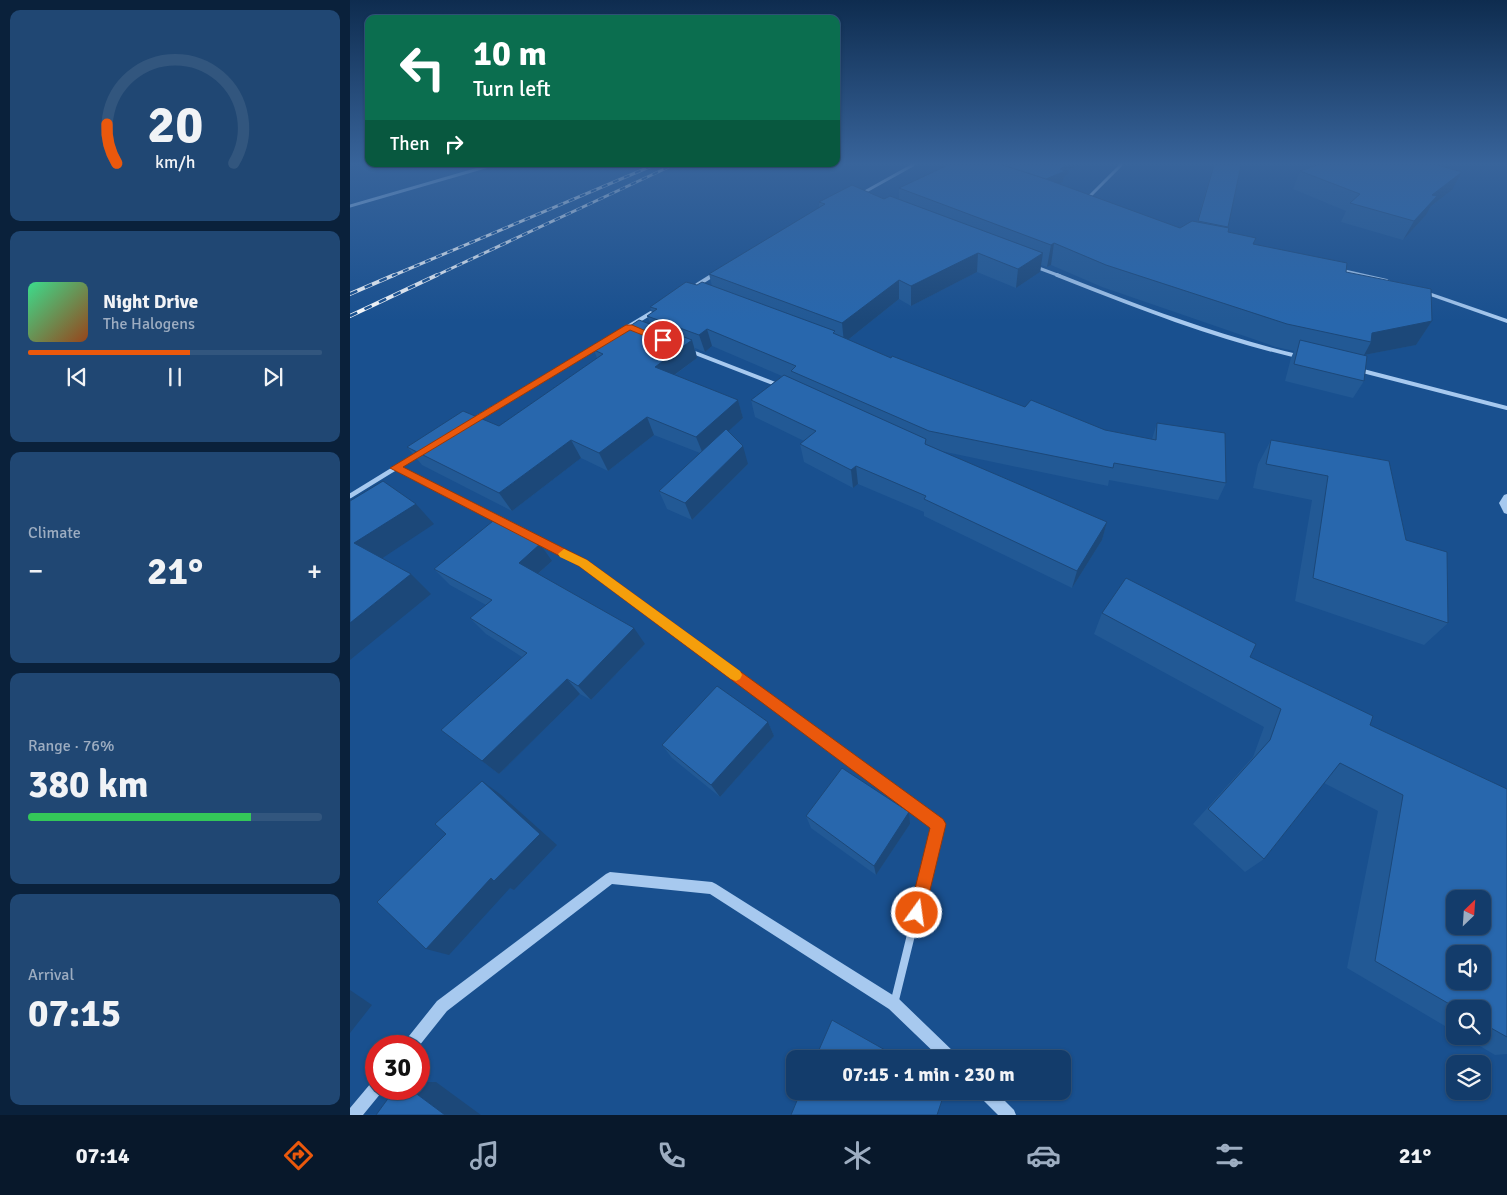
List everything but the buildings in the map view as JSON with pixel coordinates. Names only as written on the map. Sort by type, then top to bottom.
[{"type":"street","points":[[1031,265],[1123,302],[1249,345],[1304,357]]},
{"type":"street","points":[[1327,268],[1392,282]]},
{"type":"street","points":[[700,292],[692,288],[723,270]]},
{"type":"street","points":[[1411,288],[1440,296],[1507,321]]},
{"type":"street","points":[[470,422],[652,312]]},
{"type":"street","points":[[629,327],[638,330]]},
{"type":"street","points":[[683,348],[781,386]]},
{"type":"street","points":[[1351,368],[1507,408]]},
{"type":"street","points":[[350,496],[428,447]]},
{"type":"street","points":[[395,468],[583,563],[938,824],[894,1004]]},
{"type":"street","points":[[1507,497],[1503,503],[1507,511]]},
{"type":"street","points":[[419,1035],[442,1006],[610,878],[712,888],[894,1004],[942,1050]]},
{"type":"street","points":[[354,1115],[366,1100]]},
{"type":"street","points":[[993,1100],[1009,1115]]},
{"type":"railway","points":[[392,276],[531,217]]},
{"type":"railway","points":[[435,276],[561,217]]},
{"type":"railway","points":[[350,294],[394,275]]},
{"type":"railway","points":[[350,316],[437,275]]},
{"type":"slow traffic","points":[[564,554],[583,563],[736,675]]},
{"type":"route","points":[[663,340],[629,327],[395,468],[583,563],[938,824],[917,913]]}]
